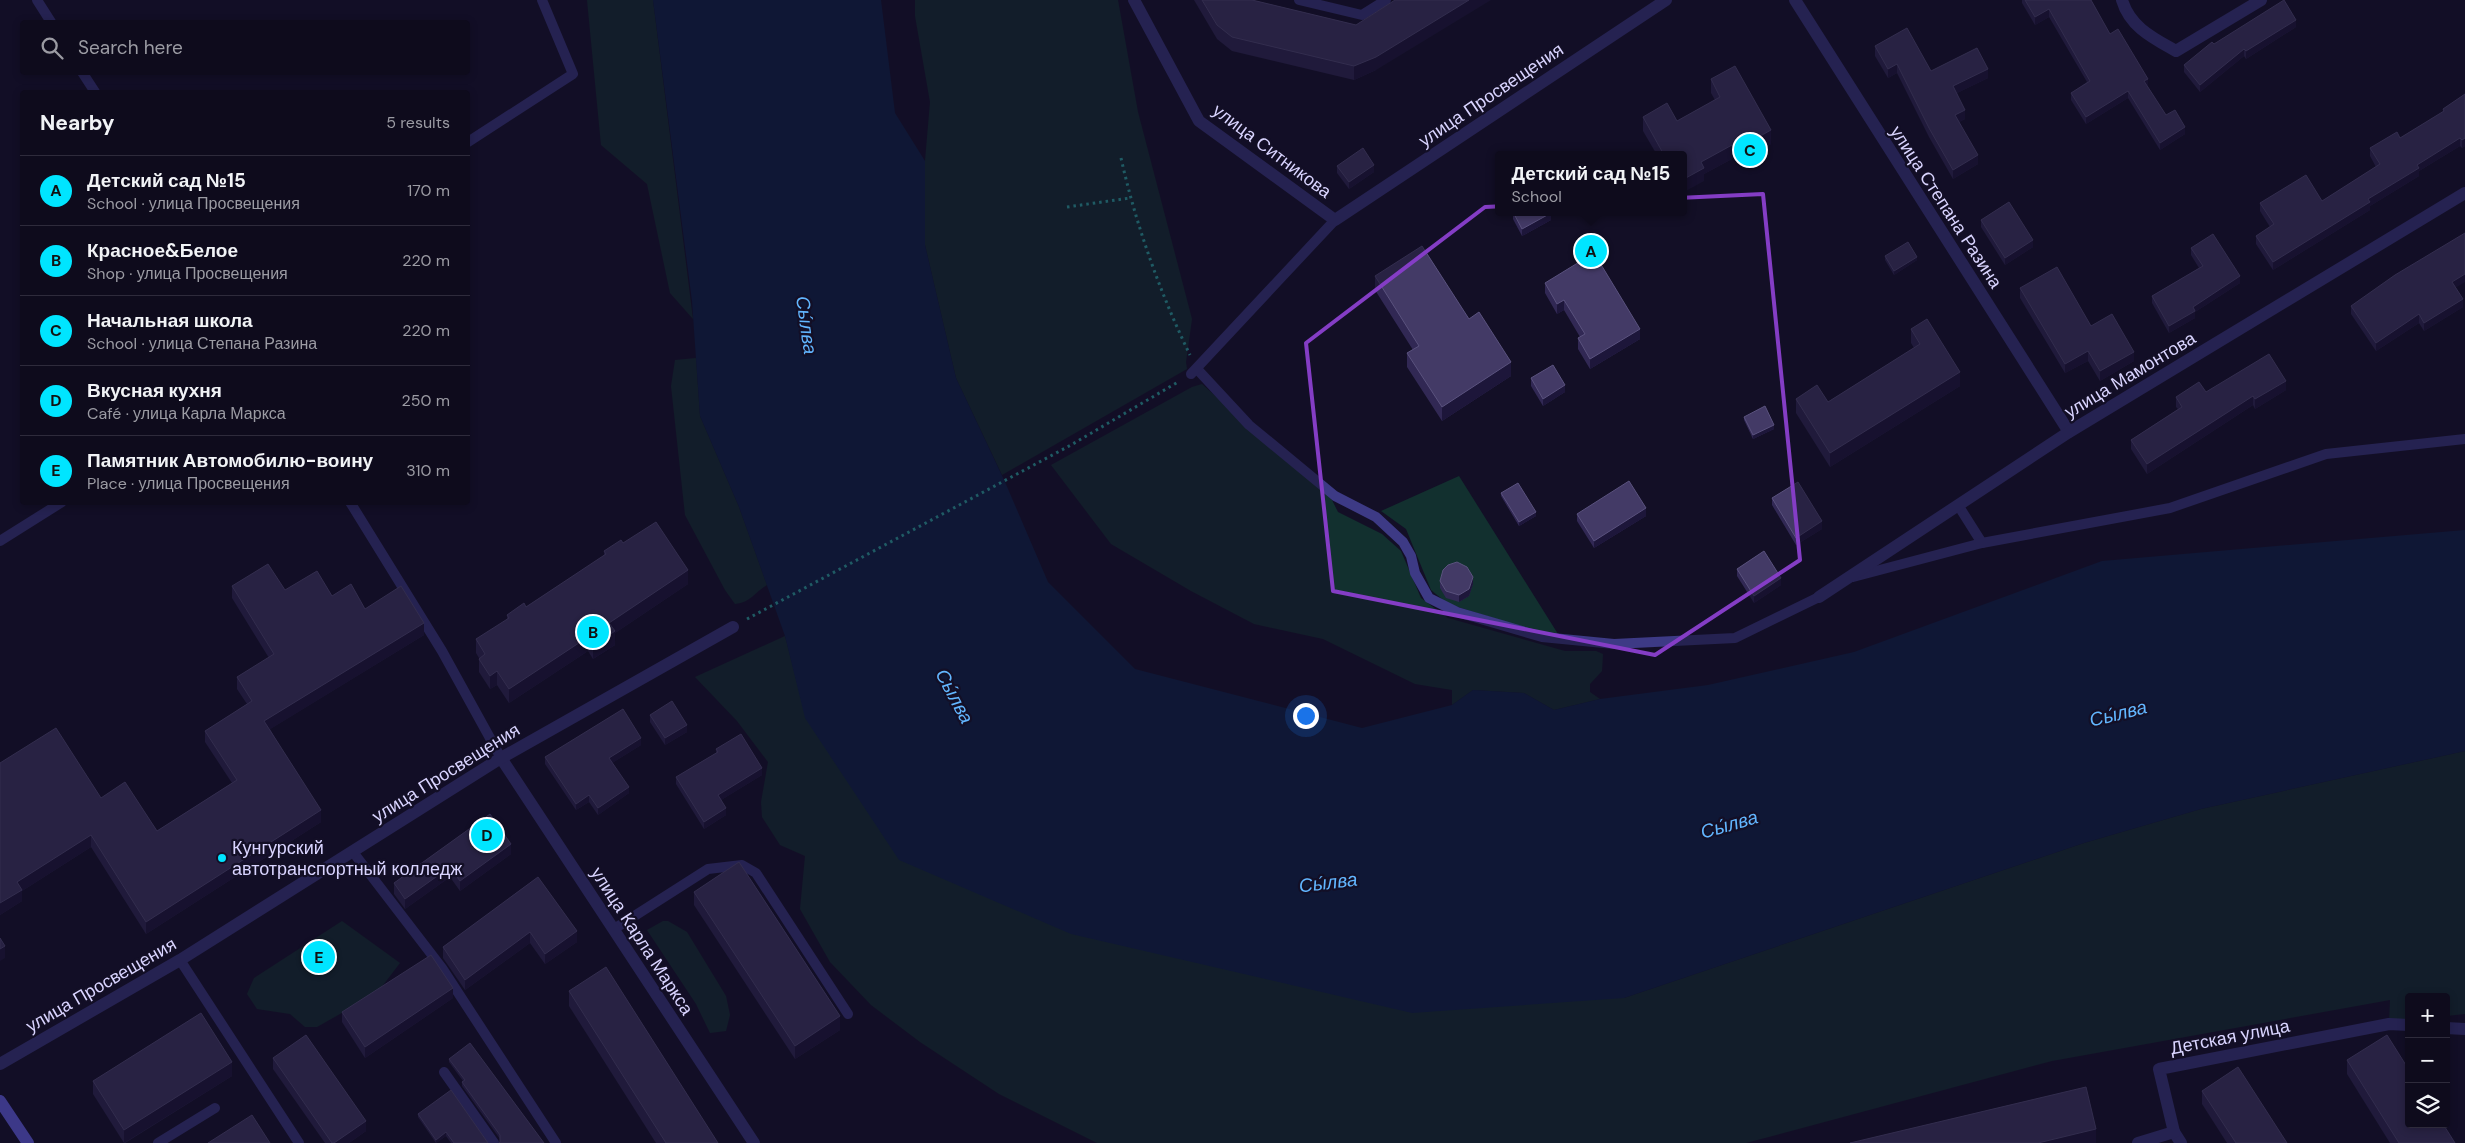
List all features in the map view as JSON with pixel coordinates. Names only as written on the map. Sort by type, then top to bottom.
[{"type":"street","name":"улица Ситникова","points":[[1134,0],[1199,121],[1335,220]]},
{"type":"street","name":"улица Просвещения","points":[[1335,220],[1666,0]]},
{"type":"street","name":"улица Степана Разина","points":[[1795,0],[2069,432]]},
{"type":"street","points":[[2122,0],[2125,8],[2140,30],[2176,51],[2261,0]]},
{"type":"street","name":"улица Мамонтова","points":[[1819,597],[2069,432],[2465,193]]},
{"type":"street","name":"улица Просвещения","points":[[0,1064],[180,960],[501,758],[738,624]]},
{"type":"street","name":"улица Карла Маркса","points":[[501,758],[754,1143]]},
{"type":"street","name":"Детская улица","points":[[2174,1132],[2159,1069],[2389,1024],[2405,1025]]},
{"type":"street","points":[[2450,1028],[2465,1029]]},
{"type":"street","points":[[0,1101],[28,1143]]},
{"type":"street","points":[[2138,1143],[2174,1132],[2181,1143]]},
{"type":"lane","points":[[36,0],[50,20]]},
{"type":"lane","points":[[470,141],[573,74],[542,0]]},
{"type":"lane","points":[[1299,0],[1362,15],[1386,0]]},
{"type":"lane","points":[[84,75],[94,90]]},
{"type":"lane","points":[[1335,220],[1194,371],[1256,430],[1335,496],[1376,517],[1403,542],[1411,556],[1415,573],[1429,598],[1457,612],[1542,637],[1614,644],[1735,638],[1819,597]]},
{"type":"lane","points":[[1848,578],[1982,543],[2170,508],[2326,454],[2465,439]]},
{"type":"lane","points":[[0,540],[57,505]]},
{"type":"lane","points":[[352,505],[442,651],[501,758]]},
{"type":"lane","points":[[1958,505],[1982,543]]},
{"type":"lane","points":[[353,852],[442,968],[556,1143]]},
{"type":"lane","points":[[614,928],[708,868],[742,865],[756,873],[848,1014]]},
{"type":"lane","points":[[180,960],[299,1143]]},
{"type":"lane","points":[[444,1072],[494,1143]]},
{"type":"lane","points":[[158,1143],[215,1108]]},
{"type":"path","points":[[738,624],[1071,445],[1194,371],[1172,318],[1130,198],[1122,158]]},
{"type":"path","points":[[1067,207],[1130,198]]},
{"type":"highlighted area","points":[[1763,194],[1800,560],[1655,655],[1333,591],[1306,343],[1485,207]]},
{"type":"green space","points":[[587,0],[653,0],[693,319],[670,293],[647,184],[601,145]]},
{"type":"green space","points":[[915,0],[1118,0],[1138,112],[1192,319],[1186,362],[1187,369],[1002,475],[956,378],[925,245],[925,161],[930,102],[915,16]]},
{"type":"green space","points":[[696,358],[700,416],[739,507],[767,585],[741,603],[735,604],[725,590],[685,515],[671,386],[675,360]]},
{"type":"green space","points":[[1202,384],[1332,500],[1338,512],[1382,534],[1401,551],[1421,598],[1448,618],[1565,651],[1596,651],[1603,654],[1602,671],[1590,684],[1590,692],[1600,699],[1554,710],[1524,693],[1473,690],[1452,705],[1452,690],[1415,684],[1323,639],[1254,624],[1191,591],[1111,544],[1051,465],[1192,387]]},
{"type":"green space","points":[[1459,476],[1558,634],[1542,633],[1448,604],[1431,590],[1406,529],[1381,511]]},
{"type":"green space","points":[[785,636],[806,718],[1624,998],[2084,843],[2201,809],[2465,751],[2465,1014],[2450,1016],[2450,993],[2405,993],[2405,1022],[2389,1024],[2390,1000],[2052,1061],[1746,1143],[1097,1143],[999,1094],[920,1042],[871,1005],[830,962],[800,909],[805,856],[780,845],[762,817],[761,802],[768,762],[737,721],[695,677]]},
{"type":"green space","points":[[342,921],[400,963],[377,993],[317,1027],[305,1027],[290,1014],[257,1009],[247,994],[254,978]]},
{"type":"green space","points":[[663,921],[668,921],[687,932],[726,996],[730,1015],[726,1031],[710,1033],[696,1004],[647,930]]},
{"type":"water","name":"Сы́лва","points":[[653,0],[881,0],[895,113],[925,161],[925,245],[956,378],[1005,482],[1048,582],[1135,669],[1362,728],[1452,705],[1473,690],[1524,693],[1554,710],[1600,699],[1708,685],[1854,652],[2102,561],[2465,530],[2465,751],[2201,809],[2084,843],[1624,998],[1412,1013],[1071,934],[899,860],[805,718],[785,636],[739,507],[700,416],[692,301]]},
{"type":"building","points":[[1202,0],[1252,0],[1356,25],[1395,0],[1469,0],[1376,57],[1354,66],[1232,37],[1217,25]]},
{"type":"building","points":[[2025,0],[2091,0],[2110,34],[2118,29],[2148,79],[2144,81],[2166,115],[2175,110],[2185,127],[2160,143],[2128,91],[2086,117],[2071,93],[2090,81],[2049,9],[2035,17]]},
{"type":"building","points":[[2284,0],[2296,20],[2246,51],[2244,49],[2200,85],[2184,65],[2212,42],[2214,44]]},
{"type":"building","points":[[1907,28],[1931,71],[1977,48],[1988,69],[1953,86],[1965,110],[1955,115],[1978,155],[1953,170],[1929,128],[1897,64],[1888,69],[1875,46]]},
{"type":"building","points":[[1735,66],[1771,130],[1746,144],[1743,139],[1701,162],[1704,168],[1687,177],[1687,151],[1662,151],[1643,117],[1667,103],[1677,121],[1720,97],[1711,79]]},
{"type":"building","points":[[2465,94],[2465,138],[2462,140],[2460,138],[2417,165],[2419,168],[2368,199],[2370,202],[2273,262],[2256,236],[2274,224],[2260,203],[2306,175],[2322,201],[2380,164],[2370,148],[2397,132],[2400,138],[2444,111],[2443,109]]},
{"type":"building","points":[[1363,148],[1374,165],[1349,182],[1337,166]]},
{"type":"building","points":[[2009,202],[2033,240],[2005,258],[1981,220]]},
{"type":"building","points":[[1515,216],[1546,216],[1522,229]]},
{"type":"building","points":[[2465,233],[2465,274],[2452,282],[2463,299],[2424,323],[2419,314],[2376,343],[2351,306],[2395,275]]},
{"type":"building","points":[[2213,234],[2240,276],[2193,307],[2195,311],[2169,326],[2152,296],[2203,266],[2191,248]]},
{"type":"building","points":[[1908,242],[1917,257],[1894,271],[1885,256]]},
{"type":"building","points":[[1422,246],[1469,319],[1479,312],[1511,362],[1442,407],[1407,353],[1419,346],[1375,276]]},
{"type":"building","points":[[1594,253],[1640,329],[1590,359],[1578,338],[1585,334],[1564,300],[1557,304],[1545,283]]},
{"type":"building","points":[[2057,267],[2091,326],[2112,314],[2134,352],[2100,371],[2088,351],[2065,364],[2020,288]]},
{"type":"building","points":[[1927,319],[1960,372],[1830,453],[1796,399],[1817,385],[1828,402],[1920,344],[1911,329]]},
{"type":"building","points":[[2269,354],[2286,381],[2255,399],[2253,396],[2147,464],[2131,440],[2182,407],[2176,397],[2199,382],[2206,392]]},
{"type":"building","points":[[1553,365],[1565,385],[1543,399],[1531,378]]},
{"type":"building","points":[[1765,406],[1774,425],[1753,435],[1744,417]]},
{"type":"building","points":[[1629,481],[1646,508],[1594,541],[1577,514]]},
{"type":"building","points":[[1798,482],[1822,521],[1796,538],[1772,498]]},
{"type":"building","points":[[1518,483],[1536,512],[1519,522],[1501,493]]},
{"type":"building","points":[[656,522],[688,570],[609,623],[615,631],[593,646],[588,637],[509,689],[497,671],[490,676],[479,659],[485,654],[476,639],[509,618],[507,615],[524,603],[526,607],[606,554],[604,551],[621,540],[623,543]]},
{"type":"building","points":[[1764,551],[1781,578],[1754,596],[1737,569]]},
{"type":"building","points":[[1457,562],[1467,567],[1473,577],[1469,589],[1459,595],[1446,591],[1440,581],[1443,570],[1448,565]]},
{"type":"building","points":[[268,564],[285,590],[317,571],[332,596],[351,584],[365,609],[401,586],[424,623],[264,721],[321,810],[146,922],[91,835],[17,882],[22,890],[0,903],[0,763],[56,728],[101,798],[125,782],[157,831],[237,780],[205,731],[252,701],[237,677],[274,654],[232,586]]},
{"type":"building","points":[[672,701],[687,725],[665,738],[650,715]]},
{"type":"building","points":[[623,709],[641,738],[609,758],[629,787],[598,808],[589,795],[576,804],[545,757]]},
{"type":"building","points":[[741,734],[762,768],[718,795],[726,808],[704,822],[676,777],[718,752],[716,749]]},
{"type":"building","points":[[490,814],[511,844],[460,881],[450,867],[405,899],[394,883]]},
{"type":"building","points":[[739,862],[840,1016],[795,1046],[694,892]]},
{"type":"building","points":[[538,877],[577,931],[545,954],[530,932],[465,980],[443,947]]},
{"type":"building","points":[[0,938],[5,946],[0,949]]},
{"type":"building","points":[[431,955],[453,988],[365,1047],[342,1012]]},
{"type":"building","points":[[606,967],[718,1143],[666,1143],[569,991]]},
{"type":"building","points":[[201,1013],[232,1062],[124,1130],[93,1081]]},
{"type":"building","points":[[306,1035],[366,1121],[334,1143],[332,1143],[273,1058]]},
{"type":"building","points":[[2387,1035],[2405,1064],[2405,1128],[2446,1128],[2455,1143],[2399,1143],[2347,1060]]},
{"type":"building","points":[[470,1043],[544,1143],[499,1143],[500,1135],[462,1082],[465,1080],[449,1059]]},
{"type":"building","points":[[2238,1067],[2287,1143],[2236,1143],[2202,1091]]},
{"type":"building","points":[[2086,1087],[2096,1129],[2038,1143],[1850,1143]]},
{"type":"building","points":[[451,1090],[488,1143],[454,1143],[446,1132],[436,1140],[418,1114]]},
{"type":"building","points":[[252,1115],[270,1143],[208,1143]]},
{"type":"place","name":"Начальная школа","points":[[1750,150]]},
{"type":"place","name":"Детский сад №15","points":[[1591,251]]},
{"type":"place","name":"Красное&Белое","points":[[593,632]]},
{"type":"place","name":"Вкусная кухня","points":[[487,835]]},
{"type":"place","name":"Кунгурский автотранспортный колледж","points":[[222,858]]},
{"type":"place","name":"Памятник Автомобилю-воину","points":[[319,957]]}]
